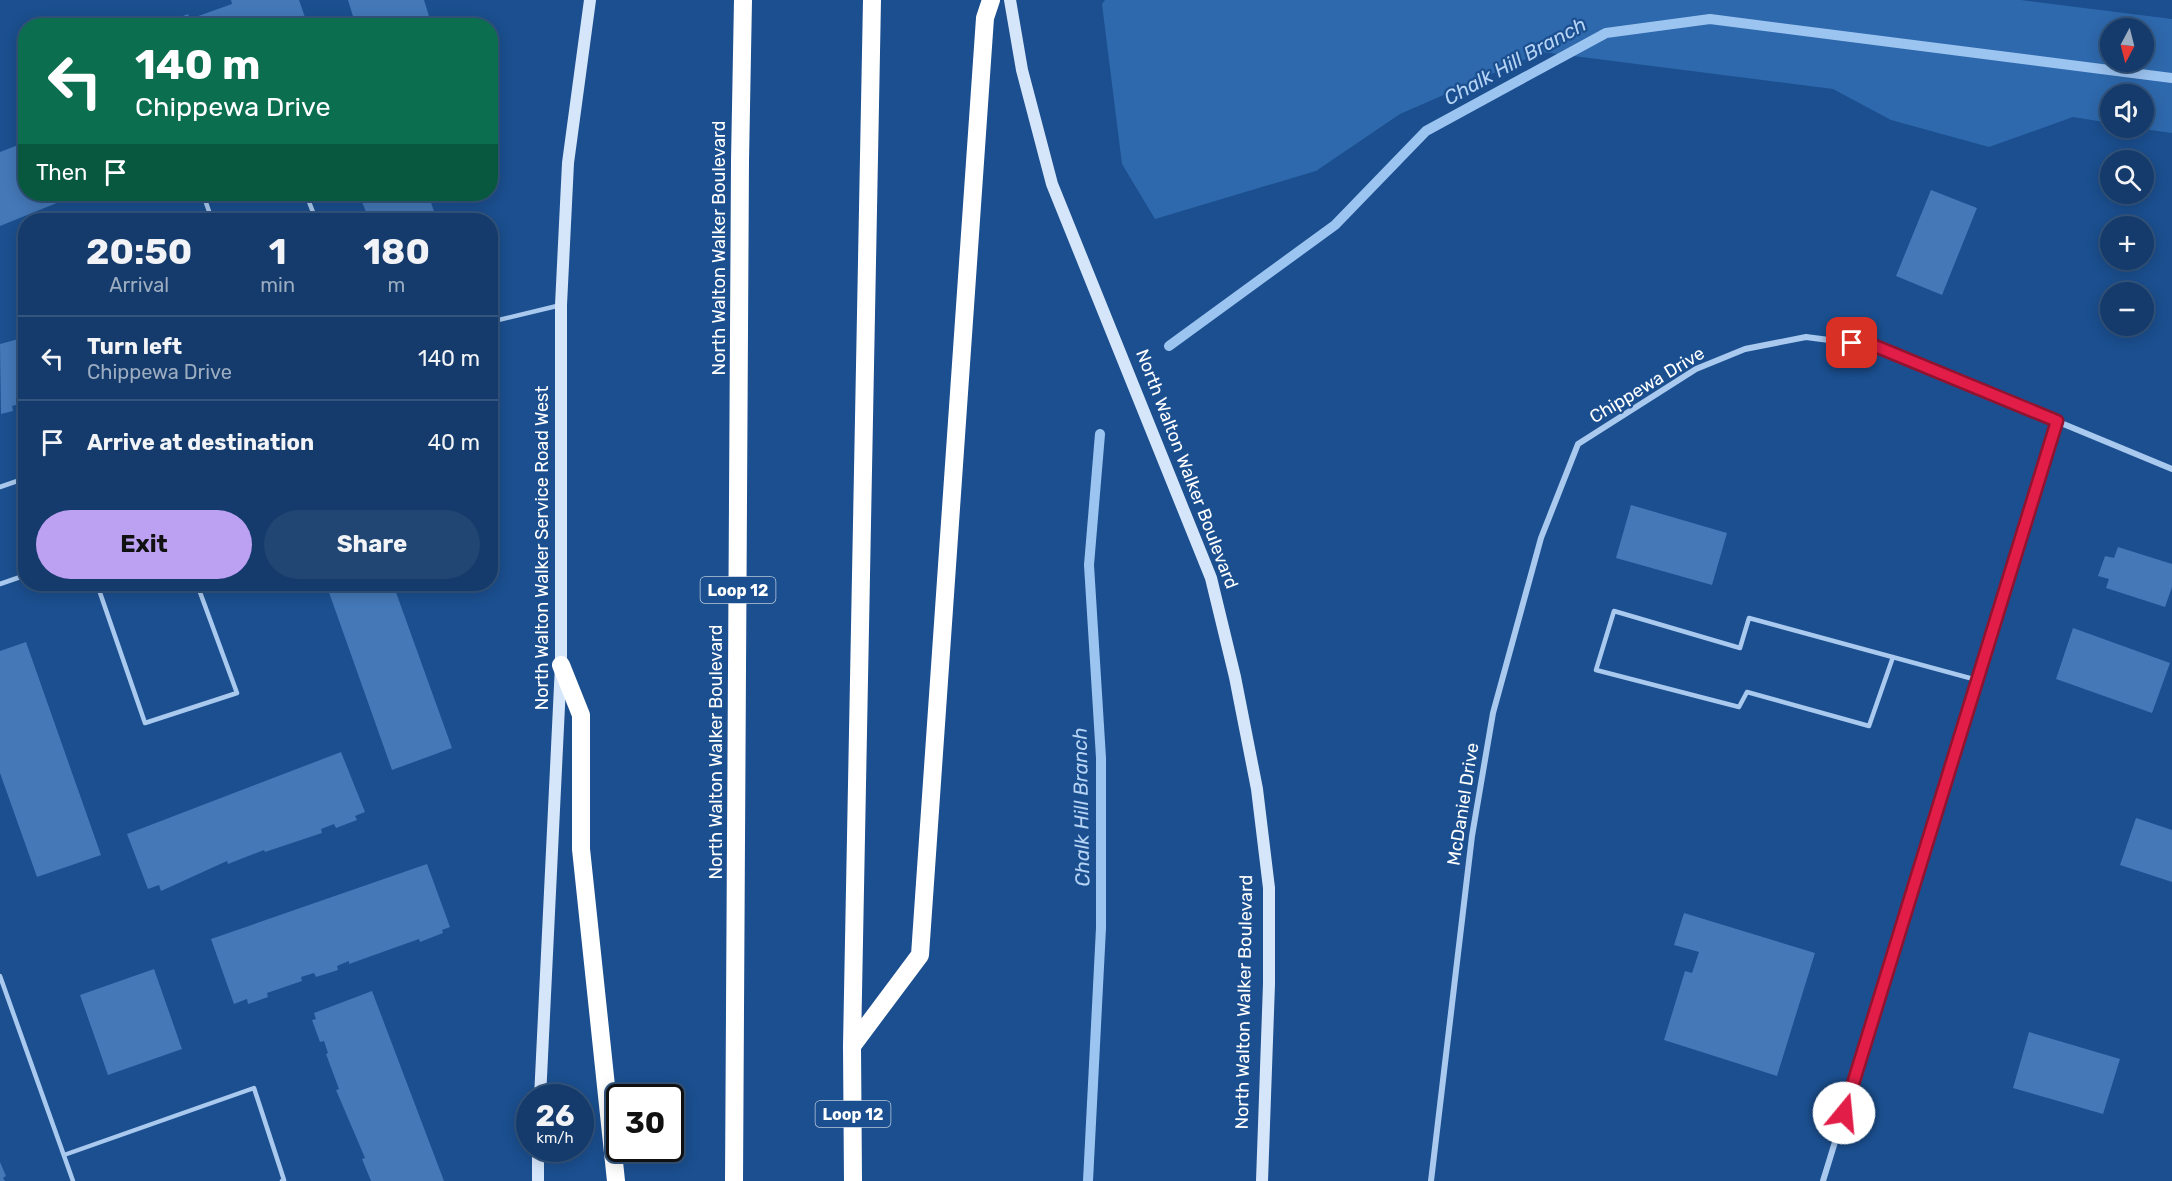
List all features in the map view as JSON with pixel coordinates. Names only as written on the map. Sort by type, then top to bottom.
[{"type":"highway","name":"North Walton Walker Boulevard","points":[[734,1181],[743,0]]},
{"type":"highway","name":"Loop 12","points":[[853,1181],[852,1046],[872,0]]},
{"type":"highway","points":[[852,1046],[920,955],[984,30],[991,0]]},
{"type":"highway","points":[[561,665],[581,715],[581,849],[616,1181]]},
{"type":"main road","name":"North Walton Walker Service Road West","points":[[541,1084],[561,665],[561,305],[568,163],[590,0]]},
{"type":"main road","name":"North Walton Walker Boulevard","points":[[1010,0],[1022,70],[1052,184],[1211,578],[1235,677],[1257,789],[1269,888],[1269,984],[1262,1181]]},
{"type":"main road","points":[[538,1162],[538,1181]]},
{"type":"street","name":"Chippewa Drive","points":[[1578,444],[1696,369],[1745,349],[1806,337],[1875,346],[2172,469]]},
{"type":"street","points":[[1823,1181],[2057,421]]},
{"type":"street","name":"McDaniel Drive","points":[[1431,1181],[1472,836],[1493,713],[1541,538],[1578,444]]},
{"type":"lane","points":[[498,320],[561,305]]},
{"type":"lane","points":[[0,487],[18,481]]},
{"type":"lane","points":[[0,584],[18,578]]},
{"type":"lane","points":[[99,591],[145,723],[237,693],[200,591]]},
{"type":"lane","points":[[1893,657],[1869,726],[1747,692],[1739,707],[1596,670],[1614,611],[1740,648],[1749,618],[1893,657],[1977,680]]},
{"type":"lane","points":[[0,976],[73,1181]]},
{"type":"lane","points":[[64,1155],[254,1088],[284,1180],[282,1181]]},
{"type":"shaded area","points":[[1105,0],[2021,0],[2172,19],[2172,133],[2154,130],[2154,84],[2100,84],[2100,121],[2073,117],[1989,147],[1891,120],[1833,89],[1542,52],[1400,114],[1316,171],[1155,219],[1122,164],[1102,4]]},
{"type":"building","points":[[231,0],[299,0],[305,18],[193,18],[232,4]]},
{"type":"building","points":[[348,0],[424,0],[430,18],[354,18]]},
{"type":"building","points":[[188,14],[190,18],[178,18]]},
{"type":"building","points":[[18,145],[18,201],[62,201],[32,213],[18,213],[18,219],[0,226],[0,152]]},
{"type":"building","points":[[1931,190],[1977,208],[1942,295],[1896,276]]},
{"type":"building","points":[[362,201],[430,201],[435,213],[366,213]]},
{"type":"building","points":[[18,339],[18,404],[12,406],[13,411],[1,414],[0,344]]},
{"type":"building","points":[[1631,505],[1727,533],[1712,585],[1616,558]]},
{"type":"building","points":[[2118,547],[2172,564],[2172,587],[2165,607],[2106,588],[2109,579],[2098,576],[2105,556],[2114,558]]},
{"type":"building","points":[[328,591],[396,591],[452,748],[392,770]]},
{"type":"building","points":[[2073,628],[2170,663],[2152,713],[2056,679]]},
{"type":"building","points":[[26,642],[101,855],[37,877],[0,773],[0,651]]},
{"type":"building","points":[[341,752],[365,812],[355,816],[357,820],[336,828],[334,824],[321,829],[322,833],[265,852],[264,850],[228,864],[227,861],[161,891],[159,885],[148,889],[127,834]]},
{"type":"building","points":[[2136,818],[2172,830],[2172,882],[2120,865]]},
{"type":"building","points":[[427,864],[450,927],[442,930],[443,933],[420,942],[419,939],[349,964],[349,961],[337,966],[338,970],[316,977],[314,973],[301,977],[302,981],[267,993],[268,997],[248,1004],[247,999],[234,1004],[211,939]]},
{"type":"building","points":[[1684,913],[1815,953],[1777,1076],[1664,1040],[1685,971],[1692,973],[1699,952],[1674,945]]},
{"type":"building","points":[[154,969],[182,1049],[108,1075],[80,995]]},
{"type":"building","points":[[372,991],[444,1181],[371,1181],[362,1159],[365,1158],[336,1090],[339,1089],[326,1054],[328,1053],[324,1041],[320,1042],[312,1020],[316,1019],[314,1013]]},
{"type":"building","points":[[2029,1032],[2120,1059],[2103,1114],[2013,1088]]},
{"type":"building","points":[[0,1162],[6,1176],[3,1178],[5,1181],[0,1181]]},
{"type":"waterway","name":"Chalk Hill Branch","points":[[1169,346],[1335,225],[1426,131],[1606,33],[1710,19],[2172,78]]},
{"type":"waterway","name":"Chalk Hill Branch","points":[[1088,1181],[1101,928],[1101,758],[1089,565],[1100,434]]},
{"type":"route","points":[[1844,1113],[2057,421],[1875,346],[1852,343]]}]
